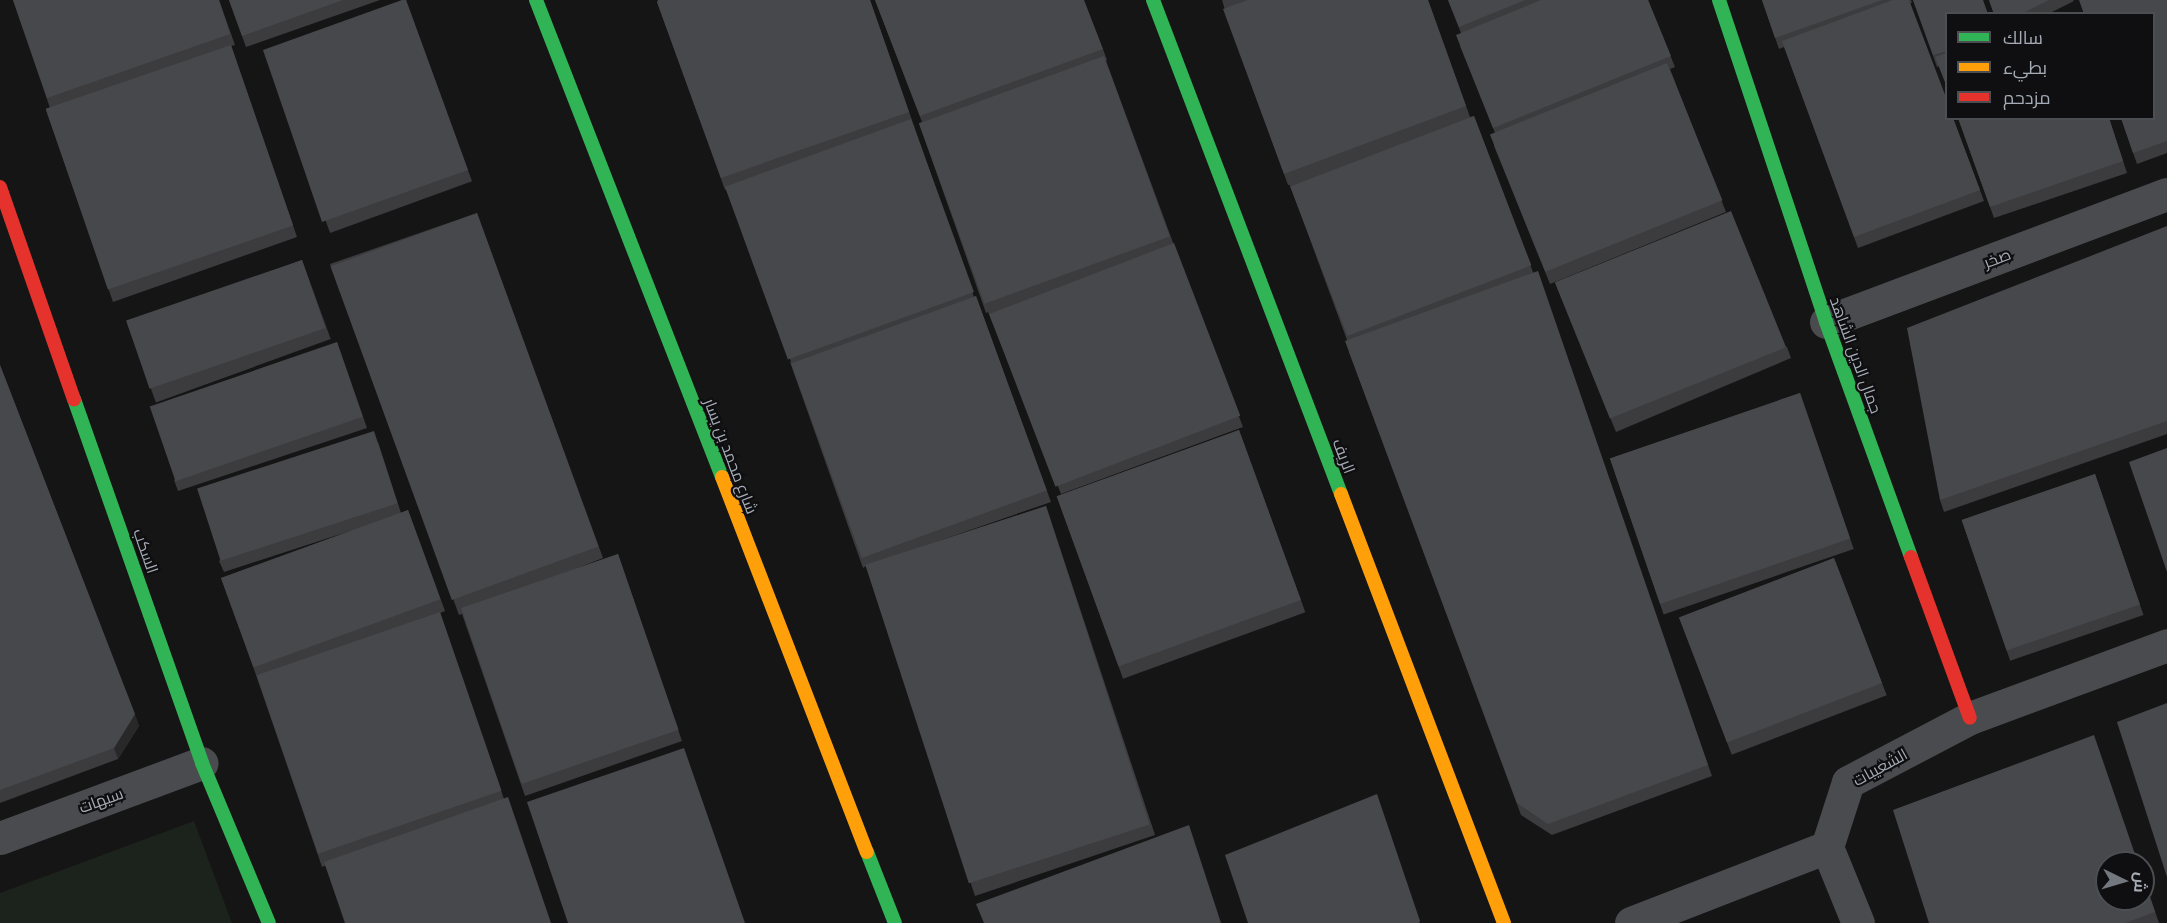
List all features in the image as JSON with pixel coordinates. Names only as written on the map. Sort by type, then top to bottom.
[{"type":"street","name":"شارع محمد بن يسار","points":[[537,0],[895,923]]},
{"type":"street","name":"الريف","points":[[1153,0],[1504,923]]},
{"type":"street","name":"جمال الدين الشاهد","points":[[1719,0],[1826,322],[1970,718]]},
{"type":"street","name":"السكب","points":[[1,191],[202,763],[269,923]]},
{"type":"street","name":"صخر","points":[[1826,322],[2167,194]]},
{"type":"street","name":"الشعيبات","points":[[1827,847],[1848,782],[1970,718],[2167,645]]},
{"type":"street","name":"سيهات","points":[[0,838],[202,763]]},
{"type":"street","points":[[1631,923],[1827,847],[1858,923]]},
{"type":"shaded area","points":[[194,821],[232,923],[0,923],[0,893]]},
{"type":"building","points":[[13,0],[219,0],[230,34],[47,98]]},
{"type":"building","points":[[229,0],[343,0],[242,36]]},
{"type":"building","points":[[406,0],[468,170],[322,222],[263,50]]},
{"type":"building","points":[[658,0],[870,0],[909,112],[721,178]]},
{"type":"building","points":[[875,0],[1084,0],[1103,49],[920,116]]},
{"type":"building","points":[[1248,0],[1428,0],[1466,106],[1284,174],[1223,9]]},
{"type":"building","points":[[1448,0],[1525,0],[1459,27]]},
{"type":"building","points":[[1541,0],[1648,0],[1671,56],[1493,128],[1456,35]]},
{"type":"building","points":[[1762,0],[1882,0],[1775,38]]},
{"type":"building","points":[[1893,0],[1909,0],[1945,95],[1945,120],[1954,120],[1980,190],[1854,237],[1782,41]]},
{"type":"building","points":[[1913,0],[1983,0],[1987,12],[1945,12],[1945,52],[1933,55]]},
{"type":"building","points":[[1989,0],[2049,0],[2025,12],[1993,12]]},
{"type":"building","points":[[2079,0],[2167,0],[2167,141],[2133,153],[2122,120],[2155,120],[2155,12],[2083,12]]},
{"type":"building","points":[[231,45],[293,226],[108,289],[46,109]]},
{"type":"building","points":[[1945,54],[1945,82],[1935,57]]},
{"type":"building","points":[[1104,56],[1170,236],[985,304],[919,123]]},
{"type":"building","points":[[1667,63],[1722,200],[1545,272],[1490,135]]},
{"type":"building","points":[[1474,116],[1531,265],[1347,336],[1290,187]]},
{"type":"building","points":[[911,119],[974,292],[788,360],[725,187]]},
{"type":"building","points":[[1959,120],[2110,120],[2123,161],[1990,207]]},
{"type":"building","points":[[1731,211],[1786,347],[1610,418],[1555,282]]},
{"type":"building","points":[[477,213],[598,547],[452,600],[330,266]]},
{"type":"building","points":[[2167,226],[2167,421],[1940,500],[1907,328]]},
{"type":"building","points":[[1174,243],[1240,416],[1055,487],[989,314]]},
{"type":"building","points":[[302,260],[325,328],[150,389],[126,321]]},
{"type":"building","points":[[1538,271],[1708,765],[1548,824],[1517,803],[1345,341]]},
{"type":"building","points":[[976,296],[1047,491],[862,558],[791,363]]},
{"type":"building","points":[[337,342],[363,417],[176,481],[150,406]]},
{"type":"building","points":[[0,365],[135,714],[114,748],[0,790]]},
{"type":"building","points":[[1800,393],[1850,539],[1660,604],[1610,458]]},
{"type":"building","points":[[1239,430],[1301,600],[1119,666],[1057,496]]},
{"type":"building","points":[[374,431],[397,503],[221,561],[197,488]]},
{"type":"building","points":[[2167,448],[2167,572],[2129,462]]},
{"type":"building","points":[[2095,474],[2140,604],[2007,650],[1962,520]]},
{"type":"building","points":[[1046,506],[1150,825],[969,883],[865,565]]},
{"type":"building","points":[[408,510],[440,599],[253,667],[221,578]]},
{"type":"building","points":[[618,554],[679,730],[522,784],[461,608]]},
{"type":"building","points":[[1834,558],[1882,683],[1727,743],[1679,617]]},
{"type":"building","points":[[440,612],[502,791],[318,854],[257,675]]},
{"type":"building","points":[[2167,703],[2167,877],[2117,722]]},
{"type":"building","points":[[2094,735],[2134,851],[2095,851],[2095,911],[2155,912],[2125,923],[1929,923],[1893,810]]},
{"type":"building","points":[[684,748],[745,923],[568,923],[527,802]]},
{"type":"building","points":[[1377,794],[1419,923],[1248,923],[1225,855]]},
{"type":"building","points":[[508,797],[551,923],[345,923],[324,862]]},
{"type":"building","points":[[1189,825],[1221,923],[984,923],[976,904]]},
{"type":"traffic: fast","points":[[536,0],[722,477]]},
{"type":"traffic: fast","points":[[1153,0],[1341,494]]},
{"type":"traffic: fast","points":[[1719,0],[1826,322],[1911,557]]},
{"type":"traffic: fast","points":[[74,399],[202,763],[269,923]]},
{"type":"traffic: fast","points":[[867,852],[895,923]]},
{"type":"traffic: slow","points":[[722,477],[867,852]]},
{"type":"traffic: slow","points":[[1341,494],[1504,923]]},
{"type":"traffic: jam","points":[[0,187],[74,399]]},
{"type":"traffic: jam","points":[[1911,557],[1970,718]]}]
